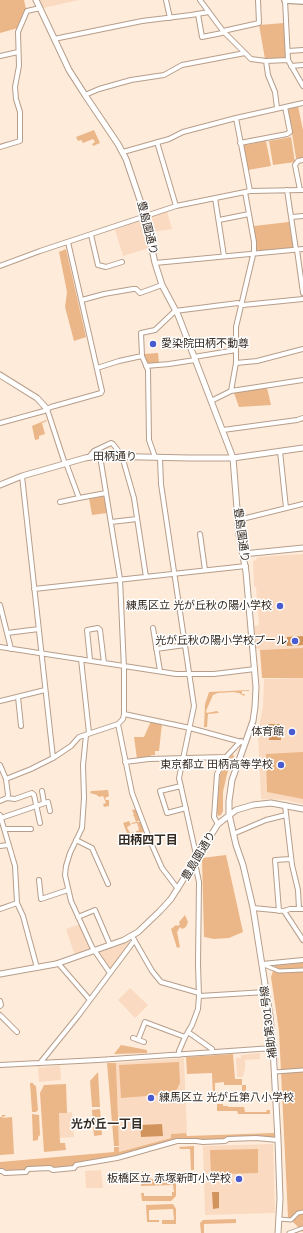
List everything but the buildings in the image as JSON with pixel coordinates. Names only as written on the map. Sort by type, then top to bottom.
[{"type":"main road","points":[[285,0],[303,1]]},
{"type":"street","name":"豊島園通り","points":[[0,974],[58,963],[110,945],[133,939],[160,911],[178,889],[218,824],[229,814],[232,780],[243,742],[253,721],[256,687],[246,566],[240,543],[233,458],[175,311],[162,284],[155,263],[145,216],[123,152],[69,70],[36,0]]},
{"type":"street","points":[[166,0],[170,18]]},
{"type":"street","points":[[200,0],[223,31],[251,59],[266,61],[288,60]]},
{"type":"street","points":[[198,14],[202,37],[222,33],[223,31],[259,23],[258,0]]},
{"type":"street","points":[[285,0],[288,60],[301,80],[303,86]]},
{"type":"street","points":[[0,147],[20,141],[20,112],[16,99],[15,87],[19,66],[18,32],[26,12],[28,10],[40,8]]},
{"type":"street","points":[[54,39],[142,21],[209,12]]},
{"type":"street","points":[[288,51],[303,50]]},
{"type":"street","points":[[0,56],[18,52]]},
{"type":"street","points":[[85,95],[99,89],[131,80],[164,75],[182,64],[244,53]]},
{"type":"street","points":[[266,61],[268,75],[275,92],[277,108]]},
{"type":"street","points":[[291,66],[303,66]]},
{"type":"street","points":[[123,152],[169,139],[183,132],[277,108],[303,103]]},
{"type":"street","points":[[240,142],[287,134],[290,132],[285,107]]},
{"type":"street","points":[[236,118],[250,191]]},
{"type":"street","points":[[157,142],[176,206]]},
{"type":"street","points":[[0,266],[176,206],[250,191],[301,190],[295,165],[298,161],[303,160]]},
{"type":"street","points":[[287,190],[296,250],[302,274],[303,293]]},
{"type":"street","points":[[231,391],[236,363],[236,327],[253,254],[254,242],[245,192]]},
{"type":"street","points":[[215,198],[224,256]]},
{"type":"street","points":[[219,220],[249,214]]},
{"type":"street","points":[[292,218],[303,216]]},
{"type":"street","points":[[90,235],[98,265],[106,267],[122,262]]},
{"type":"street","points":[[0,423],[101,393],[102,391],[68,242]]},
{"type":"street","points":[[155,263],[211,259],[224,256],[303,249]]},
{"type":"street","points":[[82,300],[133,288],[140,293],[162,284]]},
{"type":"street","points":[[197,859],[179,778],[194,706],[157,458],[149,440],[148,370],[142,356],[141,333],[155,330],[175,311],[238,303],[303,299]]},
{"type":"street","points":[[236,363],[257,361],[303,348]]},
{"type":"street","points":[[146,366],[169,364],[236,350]]},
{"type":"street","points":[[97,368],[142,356]]},
{"type":"street","points":[[0,375],[37,398],[47,409],[65,464],[79,498]]},
{"type":"street","points":[[211,401],[231,391],[303,380]]},
{"type":"street","points":[[223,430],[303,418]]},
{"type":"street","points":[[89,457],[94,451],[111,443],[122,456],[134,498],[146,576]]},
{"type":"street","name":"田柄通り","points":[[0,485],[22,476],[89,457],[122,456],[157,458],[233,458],[303,448]]},
{"type":"street","points":[[280,451],[286,508]]},
{"type":"street","points":[[6,779],[53,758],[71,746],[79,737],[118,724],[121,722],[124,714],[124,666],[120,580],[100,456]]},
{"type":"street","points":[[22,476],[53,758]]},
{"type":"street","points":[[60,502],[106,493]]},
{"type":"street","points":[[238,520],[303,504]]},
{"type":"street","points":[[111,522],[137,519]]},
{"type":"street","points":[[200,534],[205,570]]},
{"type":"street","points":[[243,554],[303,548]]},
{"type":"street","points":[[34,589],[246,566]]},
{"type":"street","points":[[0,605],[11,649]]},
{"type":"street","points":[[90,660],[87,630],[98,628],[100,630],[104,662]]},
{"type":"street","points":[[153,628],[160,672]]},
{"type":"street","points":[[7,633],[38,629]]},
{"type":"street","points":[[156,648],[185,645]]},
{"type":"street","points":[[0,647],[104,662],[160,672],[214,674],[255,669]]},
{"type":"street","points":[[81,659],[87,734],[83,765],[83,818],[82,829],[66,866],[65,875],[71,901],[94,951],[110,972]]},
{"type":"street","points":[[0,700],[45,690]]},
{"type":"street","points":[[18,696],[21,726]]},
{"type":"street","points":[[124,714],[190,728],[243,742]]},
{"type":"street","points":[[118,724],[132,793],[162,868],[178,889]]},
{"type":"street","points":[[218,824],[214,817],[216,774],[225,757],[243,742]]},
{"type":"street","points":[[125,762],[149,759],[225,757]]},
{"type":"street","points":[[0,765],[6,779],[7,798]]},
{"type":"street","points":[[181,786],[160,791],[167,813],[186,808]]},
{"type":"street","points":[[42,791],[44,803]]},
{"type":"street","points":[[0,801],[7,798],[15,799],[32,793],[34,795],[40,823]]},
{"type":"street","points":[[37,968],[23,916],[17,903],[16,869],[1,817],[48,802],[50,811]]},
{"type":"street","points":[[229,814],[252,805],[271,803],[303,808]]},
{"type":"street","points":[[253,908],[279,911],[301,909],[291,859],[285,805]]},
{"type":"street","name":"補助第301号線","points":[[229,814],[253,908],[273,1048],[278,1140],[278,1233]]},
{"type":"street","points":[[233,834],[271,818],[286,815]]},
{"type":"street","points":[[4,829],[31,828]]},
{"type":"street","points":[[76,840],[92,848],[108,884]]},
{"type":"street","points":[[0,846],[8,845]]},
{"type":"street","points":[[279,911],[275,860],[291,859]]},
{"type":"street","points":[[179,1054],[198,1009],[199,882],[194,864]]},
{"type":"street","points":[[39,880],[41,899],[68,890]]},
{"type":"street","points":[[0,909],[17,903]]},
{"type":"street","points":[[78,916],[95,910],[110,945]]},
{"type":"street","points":[[284,911],[303,940]]},
{"type":"street","points":[[40,1063],[90,1000],[133,939],[152,971],[161,982],[199,994],[266,992]]},
{"type":"street","points":[[262,964],[303,960]]},
{"type":"street","points":[[58,963],[90,1000]]},
{"type":"street","points":[[262,964],[280,971],[303,970]]},
{"type":"street","points":[[0,1001],[0,1006]]},
{"type":"street","points":[[0,1016],[17,1032]]},
{"type":"street","points":[[144,1042],[135,1039],[146,1022],[185,1037]]},
{"type":"street","points":[[188,1032],[212,1049],[212,1052]]},
{"type":"street","points":[[0,1065],[273,1048]]},
{"type":"street","points":[[275,1072],[303,1070]]},
{"type":"street","points":[[0,1171],[5,1173],[26,1172],[28,1169],[50,1168],[52,1170],[74,1168],[76,1165],[117,1158],[177,1141],[203,1142],[256,1138],[278,1140]]},
{"type":"street","points":[[279,1220],[291,1220],[298,1213],[303,1212]]},
{"type":"street","points":[[289,1233],[303,1228]]},
{"type":"shaded area","points":[[0,0],[24,0],[26,9],[18,28],[0,33]]},
{"type":"shaded area","points":[[39,0],[79,0],[43,8]]},
{"type":"shaded area","points":[[284,23],[285,60],[265,59],[259,25]]},
{"type":"shaded area","points":[[298,106],[303,130],[303,159],[298,160],[296,158],[288,109]]},
{"type":"shaded area","points":[[94,130],[100,143],[93,146],[92,144],[95,142],[93,139],[83,143],[81,140],[78,141],[76,137]]},
{"type":"shaded area","points":[[291,137],[295,162],[273,165],[269,141]]},
{"type":"shaded area","points":[[266,141],[271,166],[248,170],[243,146]]},
{"type":"shaded area","points":[[167,211],[172,229],[152,232],[149,217]]},
{"type":"shaded area","points":[[142,219],[149,248],[123,256],[115,230]]},
{"type":"shaded area","points":[[289,222],[292,248],[259,252],[257,250],[254,226]]},
{"type":"shaded area","points":[[66,249],[86,337],[74,341],[65,307],[67,292],[59,252]]},
{"type":"shaded area","points":[[158,353],[159,363],[147,364],[144,354]]},
{"type":"shaded area","points":[[267,388],[271,405],[239,407],[234,393]]},
{"type":"shaded area","points":[[46,420],[47,421],[42,423],[45,434],[39,436],[39,439],[35,440],[32,426]]},
{"type":"shaded area","points":[[102,495],[104,497],[107,513],[92,515],[89,498]]},
{"type":"shaded area","name":"練馬区立 光が丘秋の陽小学校","points":[[303,554],[303,648],[260,650],[256,648],[254,626],[259,625],[256,587],[254,587],[253,562],[258,557]]},
{"type":"shaded area","name":"光が丘秋の陽小学校プール","points":[[303,636],[303,645],[287,646],[287,637]]},
{"type":"shaded area","points":[[303,648],[303,678],[262,678],[260,650]]},
{"type":"shaded area","name":"東京都立 田柄高等学校","points":[[303,678],[303,804],[285,800],[261,799],[258,732],[263,706],[264,679]]},
{"type":"shaded area","points":[[249,690],[242,691],[242,694],[245,694],[244,696],[233,692],[218,693],[213,695],[206,711],[207,713],[217,711],[219,713],[208,714],[207,727],[204,727],[205,704],[209,692]]},
{"type":"shaded area","points":[[151,721],[162,723],[159,751],[155,751],[155,755],[151,755],[151,757],[137,759],[134,737],[144,737]]},
{"type":"shaded area","points":[[268,724],[280,724],[281,740],[269,740]]},
{"type":"shaded area","points":[[303,752],[303,799],[267,792],[266,754]]},
{"type":"shaded area","points":[[233,754],[234,757],[227,774],[223,792],[223,811],[221,815],[218,816],[217,807],[220,775],[228,759]]},
{"type":"shaded area","points":[[108,790],[109,796],[105,798],[106,800],[109,800],[109,806],[104,807],[103,804],[106,803],[103,796],[99,797],[90,793],[91,791]]},
{"type":"shaded area","points":[[136,809],[140,820],[136,822],[134,816],[132,815],[134,815],[132,810]]},
{"type":"shaded area","points":[[129,821],[131,825],[127,827],[130,833],[133,832],[136,834],[136,831],[139,829],[137,823],[131,823],[141,822],[144,832],[134,836],[134,834],[129,838],[123,823]]},
{"type":"shaded area","points":[[226,855],[243,932],[229,938],[214,939],[204,937],[202,858]]},
{"type":"shaded area","points":[[185,915],[188,922],[186,927],[182,929],[180,927],[177,932],[180,947],[177,948],[171,929],[180,924],[179,922]]},
{"type":"shaded area","points":[[80,924],[91,949],[75,954],[66,929]]},
{"type":"shaded area","points":[[128,941],[130,944],[111,970],[109,969],[98,952]]},
{"type":"shaded area","points":[[303,961],[303,1232],[288,1217],[279,1031],[271,977],[275,965]]},
{"type":"shaded area","points":[[130,988],[148,1005],[135,1018],[118,1000]]},
{"type":"shaded area","points":[[121,1045],[147,1050],[147,1053],[114,1054]]},
{"type":"shaded area","points":[[260,1053],[260,1059],[245,1060],[245,1071],[243,1077],[237,1077],[236,1058],[241,1058],[241,1055]]},
{"type":"shaded area","points":[[233,1054],[235,1079],[242,1079],[242,1085],[224,1085],[224,1082],[215,1083],[215,1092],[218,1092],[219,1098],[213,1098],[212,1073],[187,1074],[186,1057]]},
{"type":"shaded area","name":"練馬区立 光が丘第八小学校","points":[[184,1058],[187,1133],[171,1134],[171,1138],[119,1152],[116,1063]]},
{"type":"shaded area","points":[[179,1062],[180,1083],[172,1095],[165,1095],[162,1093],[160,1095],[121,1098],[119,1065]]},
{"type":"shaded area","points":[[107,1063],[116,1063],[119,1146],[114,1146]]},
{"type":"shaded area","points":[[60,1065],[61,1080],[39,1082],[38,1068]]},
{"type":"shaded area","points":[[98,1072],[100,1107],[92,1107],[90,1081]]},
{"type":"shaded area","points":[[30,1083],[33,1083],[36,1086],[38,1110],[36,1112],[32,1112]]},
{"type":"shaded area","points":[[66,1084],[67,1113],[59,1113],[60,1143],[65,1143],[66,1150],[44,1152],[40,1093],[44,1085]]},
{"type":"shaded area","points":[[242,1085],[246,1085],[246,1101],[239,1101],[239,1095],[242,1094]]},
{"type":"shaded area","points":[[217,1104],[223,1104],[223,1106],[228,1107],[244,1107],[245,1112],[266,1112],[267,1110],[270,1110],[270,1114],[238,1114],[237,1111],[217,1111]]},
{"type":"shaded area","points":[[100,1109],[102,1135],[94,1136],[92,1110]]},
{"type":"shaded area","points":[[72,1112],[74,1137],[60,1138],[59,1113]]},
{"type":"shaded area","points":[[32,1114],[39,1115],[40,1135],[38,1140],[33,1141]]},
{"type":"shaded area","points":[[2,1115],[6,1115],[2,1118],[12,1117],[14,1154],[0,1155],[0,1117],[2,1117]]},
{"type":"shaded area","points":[[162,1124],[163,1136],[141,1137],[140,1125]]},
{"type":"shaded area","points":[[186,1133],[187,1136],[274,1133],[274,1137],[227,1138],[225,1140],[177,1140],[107,1160],[73,1166],[53,1168],[49,1166],[6,1171],[0,1169],[0,1162],[114,1152],[114,1147],[119,1147],[119,1152],[171,1138],[171,1134]]},
{"type":"shaded area","name":"板橋区立 赤塚新町小学校","points":[[273,1144],[275,1213],[205,1215],[203,1146]]},
{"type":"shaded area","points":[[194,1146],[194,1170],[191,1170],[190,1149],[180,1149],[179,1147]]},
{"type":"shaded area","points":[[258,1149],[258,1173],[211,1176],[210,1150]]},
{"type":"shaded area","points":[[101,1170],[103,1188],[86,1188],[85,1171]]},
{"type":"shaded area","points":[[141,1176],[149,1176],[151,1179],[157,1180],[176,1180],[176,1196],[171,1201],[142,1201],[141,1193],[144,1193],[144,1196],[172,1196],[172,1192],[174,1192],[173,1185],[141,1186],[144,1181],[141,1181]]},
{"type":"shaded area","points":[[212,1192],[219,1192],[219,1208],[213,1209]]},
{"type":"shaded area","points":[[173,1204],[176,1209],[176,1224],[162,1224],[162,1220],[174,1220],[173,1209],[149,1210],[149,1220],[159,1220],[159,1222],[147,1222],[146,1205]]},
{"type":"shaded area","points":[[236,1219],[236,1223],[204,1224],[204,1233],[201,1233],[200,1223],[203,1220]]},
{"type":"place","name":"愛染院田柄不動尊","points":[[153,344]]},
{"type":"place","name":"練馬区立 光が丘秋の陽小学校","points":[[280,606]]},
{"type":"place","name":"光が丘秋の陽小学校プール","points":[[295,641]]},
{"type":"place","name":"体育館","points":[[292,732]]},
{"type":"place","name":"東京都立 田柄高等学校","points":[[281,765]]},
{"type":"place","name":"練馬区立 光が丘第八小学校","points":[[151,1098]]},
{"type":"place","name":"板橋区立 赤塚新町小学校","points":[[239,1179]]},
{"type":"district","name":"田柄四丁目","points":[[148,841]]},
{"type":"district","name":"光が丘一丁目","points":[[107,1125]]}]
